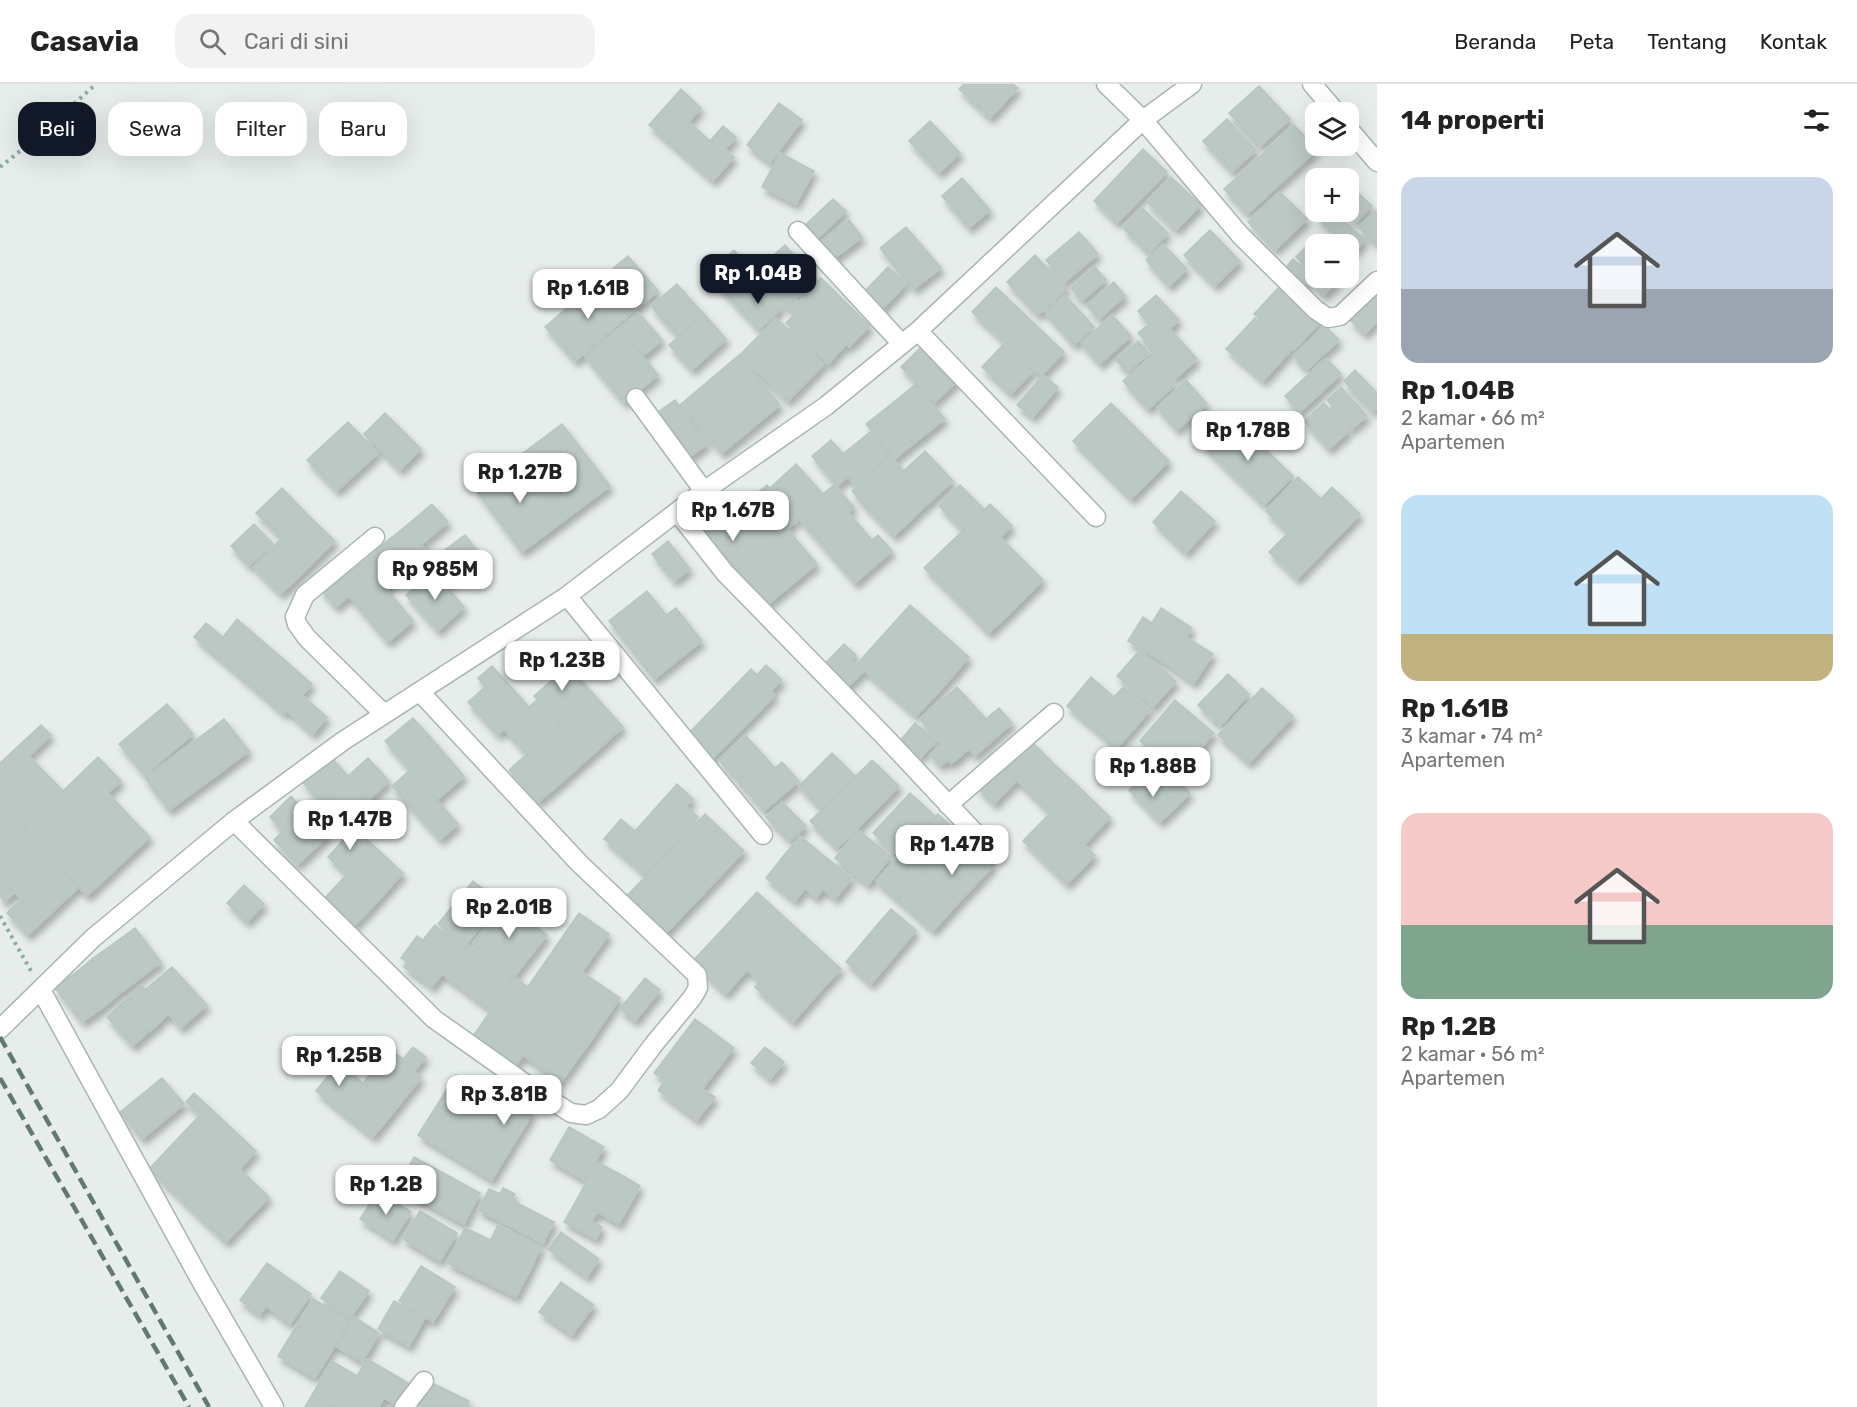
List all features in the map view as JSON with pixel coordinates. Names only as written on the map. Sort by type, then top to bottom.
[{"type":"street","points":[[1106,84],[1143,120],[1240,236],[1316,310],[1328,318],[1340,316],[1377,281]]},
{"type":"street","points":[[0,1029],[93,938],[234,821],[343,741],[567,596],[704,490],[826,406],[918,331],[1143,120],[1192,84]]},
{"type":"street","points":[[1312,84],[1327,102]]},
{"type":"street","points":[[1359,141],[1377,162]]},
{"type":"street","points":[[798,231],[902,344]]},
{"type":"street","points":[[918,331],[1096,517]]},
{"type":"street","points":[[636,398],[704,490]]},
{"type":"street","points":[[677,512],[725,573],[992,851]]},
{"type":"street","points":[[375,537],[305,595],[295,617],[307,638],[384,714]]},
{"type":"street","points":[[567,596],[763,835]]},
{"type":"street","points":[[234,821],[434,1019],[571,1113],[586,1114],[599,1110],[619,1091],[692,998],[698,988],[697,975],[579,864],[420,692]]},
{"type":"street","points":[[948,805],[1053,713]]},
{"type":"street","points":[[41,990],[201,1281],[274,1407]]},
{"type":"street","points":[[404,1407],[424,1381]]},
{"type":"path","points":[[0,166],[29,144],[96,84]]},
{"type":"path","points":[[0,916],[41,990]]},
{"type":"building","points":[[964,84],[1013,84],[1018,88],[990,118],[959,89]]},
{"type":"building","points":[[1259,86],[1290,119],[1260,146],[1229,113]]},
{"type":"building","points":[[681,89],[701,108],[670,143],[649,125]]},
{"type":"building","points":[[779,103],[802,120],[770,163],[747,145]]},
{"type":"building","points":[[1227,119],[1256,150],[1232,172],[1203,141]]},
{"type":"building","points":[[930,121],[960,153],[939,173],[909,141]]},
{"type":"building","points":[[689,122],[710,141],[723,126],[736,137],[725,149],[734,157],[713,181],[670,143]]},
{"type":"building","points":[[1294,125],[1305,137],[1305,156],[1310,156],[1247,214],[1224,189]]},
{"type":"building","points":[[1143,149],[1167,172],[1117,223],[1094,201]]},
{"type":"building","points":[[780,153],[814,171],[796,204],[762,187]]},
{"type":"building","points":[[1171,177],[1201,205],[1176,230],[1147,202]]},
{"type":"building","points":[[962,178],[990,210],[969,228],[942,196]]},
{"type":"building","points":[[1280,192],[1305,217],[1305,221],[1275,250],[1248,222]]},
{"type":"building","points":[[1359,194],[1372,206],[1359,219]]},
{"type":"building","points":[[833,199],[846,211],[815,241],[802,228]]},
{"type":"building","points":[[1142,208],[1168,233],[1149,253],[1123,228]]},
{"type":"building","points":[[1375,211],[1377,213],[1377,245],[1359,228]]},
{"type":"building","points":[[849,220],[862,237],[832,260],[819,243]]},
{"type":"building","points":[[1322,222],[1346,222],[1359,234],[1335,234]]},
{"type":"building","points":[[906,227],[941,268],[914,289],[880,248]]},
{"type":"building","points":[[1210,230],[1240,261],[1215,286],[1184,255]]},
{"type":"building","points":[[1079,232],[1098,254],[1065,282],[1046,260]]},
{"type":"building","points":[[1359,234],[1365,240],[1359,247]]},
{"type":"building","points":[[1163,244],[1187,269],[1169,286],[1146,260]]},
{"type":"building","points":[[785,245],[816,280],[796,299],[801,305],[792,312],[755,272]]},
{"type":"building","points":[[1305,248],[1305,265],[1296,257]]},
{"type":"building","points":[[734,250],[759,278],[733,302],[707,274]]},
{"type":"building","points":[[1035,255],[1067,289],[1038,315],[1007,282]]},
{"type":"building","points":[[628,256],[658,291],[635,310],[605,275]]},
{"type":"building","points":[[1293,259],[1305,270],[1305,285],[1301,289],[1282,272]]},
{"type":"building","points":[[888,267],[906,284],[880,311],[862,294]]},
{"type":"building","points":[[1095,267],[1106,280],[1082,301],[1071,288]]},
{"type":"building","points":[[605,275],[635,310],[614,328],[584,293]]},
{"type":"building","points":[[821,278],[870,326],[849,347],[800,300]]},
{"type":"building","points":[[756,280],[782,308],[759,330],[733,302]]},
{"type":"building","points":[[1114,282],[1125,296],[1099,319],[1087,306]]},
{"type":"building","points":[[677,284],[690,299],[665,322],[651,306]]},
{"type":"building","points":[[1280,286],[1321,321],[1294,350],[1254,314]]},
{"type":"building","points":[[996,287],[1064,352],[1041,376],[972,312]]},
{"type":"building","points":[[1316,288],[1331,288],[1324,295]]},
{"type":"building","points":[[584,293],[614,328],[592,347],[562,312]]},
{"type":"building","points":[[1374,293],[1377,296],[1377,321],[1365,334],[1350,320]]},
{"type":"building","points":[[1065,295],[1094,327],[1074,345],[1045,312]]},
{"type":"building","points":[[1156,295],[1179,320],[1150,346],[1138,333],[1149,324],[1138,311]]},
{"type":"building","points":[[690,299],[704,314],[678,336],[665,322]]},
{"type":"building","points":[[804,304],[846,344],[828,364],[786,323]]},
{"type":"building","points":[[562,312],[592,347],[575,361],[545,327]]},
{"type":"building","points":[[638,312],[662,340],[643,356],[619,328]]},
{"type":"building","points":[[704,314],[726,339],[692,370],[669,345]]},
{"type":"building","points":[[1112,315],[1131,336],[1100,364],[1081,343]]},
{"type":"building","points":[[776,318],[801,341],[765,379],[740,355]]},
{"type":"building","points":[[1255,318],[1291,350],[1263,381],[1226,349]]},
{"type":"building","points":[[1325,326],[1339,340],[1307,370],[1293,356]]},
{"type":"building","points":[[619,328],[658,375],[624,403],[585,356]]},
{"type":"building","points":[[1171,330],[1197,359],[1175,379],[1149,349]]},
{"type":"building","points":[[801,341],[824,364],[788,401],[765,379]]},
{"type":"building","points":[[1138,341],[1149,353],[1128,372],[1116,360]]},
{"type":"building","points":[[923,345],[958,380],[935,402],[901,367]]},
{"type":"building","points":[[1003,345],[1032,372],[1011,394],[982,367]]},
{"type":"building","points":[[739,355],[780,405],[722,453],[680,405]]},
{"type":"building","points":[[1150,357],[1175,385],[1148,409],[1123,381]]},
{"type":"building","points":[[1326,358],[1341,374],[1300,412],[1285,396]]},
{"type":"building","points":[[1355,370],[1377,393],[1377,408],[1373,412],[1344,381]]},
{"type":"building","points":[[1043,375],[1058,387],[1033,417],[1017,405]]},
{"type":"building","points":[[1186,380],[1207,404],[1177,430],[1157,407]]},
{"type":"building","points":[[916,384],[945,419],[913,444],[885,409]]},
{"type":"building","points":[[1341,387],[1367,416],[1352,429],[1327,400]]},
{"type":"building","points":[[675,400],[707,444],[684,461],[651,417]]},
{"type":"building","points":[[1111,403],[1169,461],[1131,499],[1073,441]]},
{"type":"building","points":[[1324,403],[1349,431],[1329,449],[1304,421]]},
{"type":"building","points":[[885,409],[913,444],[895,459],[866,424]]},
{"type":"building","points":[[385,413],[421,449],[400,470],[364,434]]},
{"type":"building","points":[[1233,418],[1293,476],[1264,505],[1204,447]]},
{"type":"building","points":[[348,422],[378,453],[337,491],[307,460]]},
{"type":"building","points":[[562,424],[610,486],[566,519],[519,456]]},
{"type":"building","points":[[870,432],[890,455],[855,485],[848,477],[837,486],[812,456],[831,440],[843,454]]},
{"type":"building","points":[[925,451],[953,481],[922,509],[894,480]]},
{"type":"building","points":[[519,456],[566,519],[522,552],[475,489]]},
{"type":"building","points":[[890,456],[904,471],[865,506],[852,491]]},
{"type":"building","points":[[796,464],[823,494],[834,485],[854,507],[817,539],[771,487]]},
{"type":"building","points":[[1298,477],[1321,499],[1288,532],[1266,511]]},
{"type":"building","points":[[894,480],[922,509],[894,536],[865,506]]},
{"type":"building","points":[[767,485],[797,521],[776,538],[746,502]]},
{"type":"building","points":[[960,485],[984,509],[963,530],[939,506]]},
{"type":"building","points":[[1332,487],[1360,514],[1343,532],[1315,505]]},
{"type":"building","points":[[282,488],[307,514],[282,538],[256,513]]},
{"type":"building","points":[[1181,491],[1215,521],[1186,553],[1153,522]]},
{"type":"building","points":[[719,497],[733,513],[702,538],[689,522]]},
{"type":"building","points":[[746,502],[776,538],[762,549],[733,513]]},
{"type":"building","points":[[432,504],[448,522],[422,544],[406,526]]},
{"type":"building","points":[[990,504],[1012,526],[976,561],[954,539]]},
{"type":"building","points":[[1315,505],[1343,532],[1323,552],[1295,526]]},
{"type":"building","points":[[848,512],[872,540],[878,535],[892,551],[855,583],[817,539]]},
{"type":"building","points":[[733,513],[762,549],[737,570],[723,553],[718,557],[702,538]]},
{"type":"building","points":[[307,514],[335,541],[309,567],[282,538]]},
{"type":"building","points":[[254,524],[273,544],[249,566],[231,546]]},
{"type":"building","points":[[406,526],[429,553],[410,568],[387,541]]},
{"type":"building","points":[[1295,526],[1323,552],[1297,579],[1269,552]]},
{"type":"building","points":[[787,529],[817,564],[767,605],[737,570]]},
{"type":"building","points":[[465,535],[483,558],[448,584],[431,560]]},
{"type":"building","points":[[1000,537],[1043,580],[1015,608],[972,565]]},
{"type":"building","points":[[282,538],[309,567],[281,594],[253,567]]},
{"type":"building","points":[[954,539],[976,561],[947,590],[924,568]]},
{"type":"building","points":[[387,541],[410,568],[393,582],[371,555]]},
{"type":"building","points":[[668,541],[690,569],[674,581],[652,554]]},
{"type":"building","points":[[371,555],[393,582],[360,609],[349,596],[336,607],[320,589],[337,576],[340,580]]},
{"type":"building","points":[[972,565],[1015,608],[989,633],[947,590]]},
{"type":"building","points":[[432,571],[464,607],[438,631],[406,595]]},
{"type":"building","points":[[386,588],[413,621],[388,642],[360,609]]},
{"type":"building","points":[[647,591],[666,615],[676,608],[702,641],[654,679],[609,621]]},
{"type":"building","points":[[910,605],[934,626],[907,655],[943,687],[916,716],[857,664]]},
{"type":"building","points":[[1161,608],[1192,628],[1168,665],[1128,641],[1143,617],[1152,623]]},
{"type":"building","points":[[237,619],[259,638],[232,669],[194,637],[206,623],[223,637]]},
{"type":"building","points":[[934,626],[969,657],[943,687],[907,655]]},
{"type":"building","points":[[1186,637],[1213,654],[1194,683],[1168,665]]},
{"type":"building","points":[[259,638],[287,662],[260,693],[232,669]]},
{"type":"building","points":[[844,644],[856,655],[851,660],[863,672],[845,689],[822,667]]},
{"type":"building","points":[[1140,650],[1176,681],[1153,707],[1117,676]]},
{"type":"building","points":[[287,662],[312,684],[302,695],[327,717],[313,734],[287,711],[284,714],[260,693]]},
{"type":"building","points":[[766,665],[782,680],[771,691],[775,695],[712,759],[687,735],[751,669],[757,675]]},
{"type":"building","points":[[492,666],[529,707],[498,735],[468,702],[485,687],[478,678]]},
{"type":"building","points":[[568,666],[589,689],[555,719],[534,696]]},
{"type":"building","points":[[1228,674],[1249,694],[1220,726],[1198,705]]},
{"type":"building","points":[[1091,677],[1114,697],[1123,687],[1150,710],[1117,748],[1067,706]]},
{"type":"building","points":[[957,687],[986,719],[999,708],[1012,723],[975,756],[969,749],[951,764],[948,760],[941,766],[930,755],[942,744],[920,719]]},
{"type":"building","points":[[1262,688],[1293,716],[1249,763],[1218,735]]},
{"type":"building","points":[[589,689],[623,727],[589,758],[555,719]]},
{"type":"building","points":[[537,700],[560,725],[527,754],[504,729]]},
{"type":"building","points":[[1175,700],[1214,733],[1178,774],[1140,741]]},
{"type":"building","points":[[167,704],[193,734],[145,775],[119,744]]},
{"type":"building","points":[[413,718],[438,746],[410,770],[385,741]]},
{"type":"building","points":[[224,719],[249,751],[217,775],[192,743]]},
{"type":"building","points":[[915,723],[936,741],[920,758],[900,741]]},
{"type":"building","points":[[41,725],[51,735],[29,756],[63,791],[28,824],[0,794],[0,763]]},
{"type":"building","points":[[560,725],[589,758],[556,787],[527,754]]},
{"type":"building","points":[[746,736],[775,768],[782,762],[799,781],[764,811],[719,760]]},
{"type":"building","points":[[1032,742],[1053,763],[1027,790],[1006,770]]},
{"type":"building","points":[[192,743],[217,775],[195,791],[170,759]]},
{"type":"building","points":[[438,746],[464,776],[437,800],[410,770]]},
{"type":"building","points":[[832,753],[855,776],[822,810],[799,786]]},
{"type":"building","points":[[527,754],[556,787],[538,802],[509,770]]},
{"type":"building","points":[[330,756],[348,776],[320,802],[302,781]]},
{"type":"building","points":[[98,757],[121,781],[108,793],[136,823],[113,845],[63,791]]},
{"type":"building","points":[[368,758],[389,781],[369,800],[348,776]]},
{"type":"building","points":[[170,759],[195,791],[169,810],[145,778]]},
{"type":"building","points":[[872,760],[899,786],[857,829],[830,802]]},
{"type":"building","points":[[1159,762],[1190,793],[1177,806],[1146,774]]},
{"type":"building","points":[[1053,763],[1077,785],[1050,813],[1027,790]]},
{"type":"building","points":[[1000,764],[1017,780],[994,804],[977,787]]},
{"type":"building","points":[[410,770],[458,824],[440,840],[392,786]]},
{"type":"building","points":[[1146,774],[1177,806],[1160,822],[1129,790]]},
{"type":"building","points":[[348,776],[369,800],[341,825],[320,802]]},
{"type":"building","points":[[677,784],[693,799],[686,806],[698,817],[646,875],[604,839],[621,819],[635,831]]},
{"type":"building","points":[[1077,785],[1110,817],[1084,845],[1050,813]]},
{"type":"building","points":[[63,791],[81,810],[41,848],[23,828]]},
{"type":"building","points":[[910,793],[935,816],[898,856],[873,833]]},
{"type":"building","points":[[0,794],[28,824],[2,849],[0,847]]},
{"type":"building","points":[[291,796],[328,836],[297,865],[274,840],[283,831],[270,817]]},
{"type":"building","points":[[782,802],[806,826],[790,841],[766,817]]},
{"type":"building","points":[[830,802],[857,829],[837,848],[810,821]]},
{"type":"building","points":[[81,810],[113,845],[74,882],[41,848]]},
{"type":"building","points":[[1050,813],[1095,855],[1067,884],[1023,841]]},
{"type":"building","points":[[705,814],[744,851],[710,887],[670,850]]},
{"type":"building","points":[[938,814],[959,833],[925,871],[903,852]]},
{"type":"building","points":[[136,823],[150,837],[87,896],[74,882]]},
{"type":"building","points":[[23,828],[41,848],[5,882],[14,893],[5,902],[0,896],[0,850]]},
{"type":"building","points":[[354,828],[373,845],[347,874],[328,857]]},
{"type":"building","points":[[858,830],[891,856],[868,885],[835,858]]},
{"type":"building","points":[[959,833],[994,865],[979,881],[944,849]]},
{"type":"building","points":[[800,836],[828,859],[810,882],[781,859]]},
{"type":"building","points":[[373,845],[403,873],[377,902],[347,874]]},
{"type":"building","points":[[41,848],[79,887],[42,922],[5,882]]},
{"type":"building","points":[[944,849],[979,881],[959,902],[925,871]]},
{"type":"building","points":[[670,850],[710,887],[685,913],[646,876]]},
{"type":"building","points":[[903,852],[925,871],[898,900],[876,881]]},
{"type":"building","points":[[781,859],[810,882],[795,901],[766,878]]},
{"type":"building","points":[[828,859],[852,878],[835,899],[823,889],[816,898],[805,888]]},
{"type":"building","points":[[925,871],[959,902],[933,931],[898,900]]},
{"type":"building","points":[[347,874],[377,902],[353,927],[323,900]]},
{"type":"building","points":[[646,876],[685,913],[660,939],[621,902]]},
{"type":"building","points":[[473,881],[500,902],[465,946],[438,924]]},
{"type":"building","points":[[244,885],[264,904],[247,922],[227,903]]},
{"type":"building","points":[[757,892],[804,935],[760,982],[747,970],[726,994],[692,962]]},
{"type":"building","points":[[21,899],[42,922],[28,935],[7,913]]},
{"type":"building","points":[[504,902],[547,935],[514,977],[472,944]]},
{"type":"building","points":[[891,909],[916,930],[903,946],[877,925]]},
{"type":"building","points":[[579,913],[609,934],[572,986],[543,965]]},
{"type":"building","points":[[435,925],[466,948],[456,961],[500,993],[489,1009],[442,974],[432,987],[404,967],[407,962],[401,958],[417,936],[423,940]]},
{"type":"building","points":[[877,925],[903,946],[871,984],[846,962]]},
{"type":"building","points":[[135,928],[161,962],[136,981],[109,947]]},
{"type":"building","points":[[804,935],[841,969],[823,988],[786,954]]},
{"type":"building","points":[[468,945],[512,977],[500,993],[456,961]]},
{"type":"building","points":[[109,947],[136,981],[119,994],[92,959]]},
{"type":"building","points":[[786,954],[823,988],[793,1022],[755,987]]},
{"type":"building","points":[[92,959],[119,994],[102,1008],[75,973]]},
{"type":"building","points":[[543,965],[572,986],[551,1015],[522,995]]},
{"type":"building","points":[[172,967],[207,1005],[181,1028],[146,989]]},
{"type":"building","points":[[582,972],[620,998],[590,1042],[551,1015]]},
{"type":"building","points":[[75,973],[102,1008],[82,1022],[55,988]]},
{"type":"building","points":[[514,977],[528,987],[522,995],[551,1015],[512,1071],[469,1042]]},
{"type":"building","points":[[645,978],[660,990],[635,1021],[620,1009]]},
{"type":"building","points":[[141,985],[168,1014],[156,1026],[129,997]]},
{"type":"building","points":[[129,997],[156,1026],[147,1033],[121,1004]]},
{"type":"building","points":[[121,1004],[147,1033],[133,1046],[107,1017]]},
{"type":"building","points":[[551,1015],[590,1042],[561,1082],[523,1055]]},
{"type":"building","points":[[695,1019],[734,1048],[702,1089],[715,1097],[697,1120],[658,1090],[665,1081],[654,1073]]},
{"type":"building","points":[[413,1047],[426,1057],[414,1071],[421,1078],[396,1109],[363,1083],[390,1049],[403,1059]]},
{"type":"building","points":[[765,1047],[784,1062],[770,1079],[751,1063]]},
{"type":"building","points":[[338,1063],[363,1083],[340,1111],[316,1091]]},
{"type":"building","points":[[456,1075],[498,1101],[479,1131],[437,1105]]},
{"type":"building","points":[[162,1078],[184,1104],[142,1139],[120,1112]]},
{"type":"building","points":[[363,1083],[396,1109],[373,1137],[340,1111]]},
{"type":"building","points":[[194,1093],[256,1151],[240,1169],[269,1197],[226,1242],[149,1169],[200,1115],[186,1102]]},
{"type":"building","points":[[502,1095],[533,1113],[505,1158],[474,1139]]},
{"type":"building","points":[[437,1105],[479,1131],[461,1161],[418,1135]]},
{"type":"building","points":[[569,1127],[604,1147],[584,1180],[550,1160]]},
{"type":"building","points":[[474,1139],[505,1158],[492,1180],[461,1161]]},
{"type":"building","points":[[414,1157],[480,1193],[464,1224],[397,1188]]},
{"type":"building","points":[[597,1162],[618,1173],[597,1212],[576,1201]]},
{"type":"building","points":[[618,1173],[640,1186],[619,1224],[597,1212]]},
{"type":"building","points":[[503,1188],[515,1194],[511,1200],[519,1204],[508,1225],[478,1210],[489,1189],[500,1194]]},
{"type":"building","points":[[378,1191],[411,1212],[393,1240],[360,1219]]},
{"type":"building","points":[[576,1201],[597,1212],[592,1221],[602,1227],[596,1239],[564,1222]]},
{"type":"building","points":[[519,1204],[554,1222],[543,1243],[508,1225]]},
{"type":"building","points":[[420,1211],[457,1233],[440,1261],[403,1239]]},
{"type":"building","points":[[498,1225],[541,1247],[529,1272],[486,1249]]},
{"type":"building","points":[[465,1228],[491,1240],[486,1249],[529,1272],[516,1297],[447,1263]]},
{"type":"building","points":[[561,1232],[599,1259],[587,1277],[548,1249]]},
{"type":"building","points":[[267,1263],[311,1294],[290,1324],[266,1306],[260,1315],[240,1300]]},
{"type":"building","points":[[421,1266],[455,1287],[433,1322],[399,1301]]},
{"type":"building","points":[[340,1271],[369,1291],[350,1318],[321,1298]]},
{"type":"building","points":[[561,1282],[594,1305],[572,1335],[539,1312]]},
{"type":"building","points":[[313,1299],[350,1321],[334,1347],[297,1325]]},
{"type":"building","points":[[394,1301],[425,1318],[409,1346],[378,1329]]},
{"type":"building","points":[[354,1317],[379,1333],[362,1362],[336,1346]]},
{"type":"building","points":[[297,1325],[334,1347],[315,1378],[278,1356]]},
{"type":"building","points":[[367,1359],[410,1384],[397,1405],[384,1398],[379,1407],[333,1407],[312,1395],[332,1361],[357,1376]]},
{"type":"building","points":[[430,1382],[469,1401],[467,1407],[419,1406]]},
{"type":"building","points":[[312,1395],[333,1407],[305,1407]]},
{"type":"railway","points":[[0,1037],[209,1407]]},
{"type":"railway","points":[[0,1078],[189,1407]]}]
